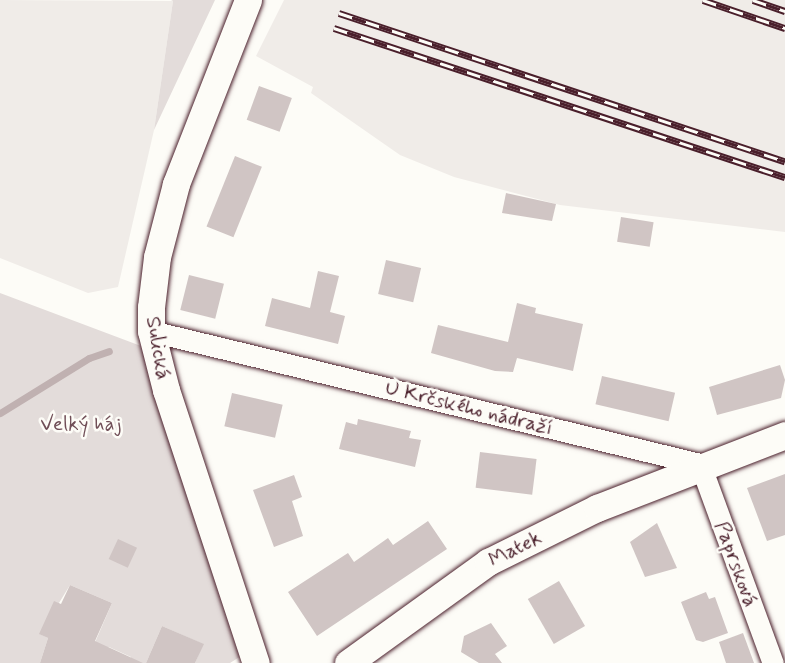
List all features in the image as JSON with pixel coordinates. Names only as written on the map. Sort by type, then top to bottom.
[{"type":"street","name":"Sulická","points":[[248,0],[170,204],[152,286],[151,331],[166,390],[256,663]]},
{"type":"street","name":"U Krčského nádraží","points":[[151,331],[700,464]]},
{"type":"street","points":[[700,464],[785,435]]},
{"type":"street","name":"Matek","points":[[348,663],[488,562],[597,508],[700,464]]},
{"type":"street","name":"Paprsková","points":[[700,464],[773,663]]},
{"type":"shaded area","points":[[0,0],[173,1],[154,130],[118,287],[88,293],[0,258]]},
{"type":"shaded area","points":[[284,0],[785,0],[785,232],[560,205],[454,177],[400,155],[311,93],[313,87],[256,56]]},
{"type":"green space","points":[[171,0],[215,0],[154,130],[173,1]]},
{"type":"green space","name":"Velký háj","points":[[0,293],[141,346],[241,656],[230,663],[195,663],[203,644],[162,626],[146,663],[130,663],[131,657],[109,647],[90,654],[112,603],[70,585],[40,634],[48,638],[40,663],[0,663]]},
{"type":"building","points":[[259,86],[292,98],[280,132],[247,120]]},
{"type":"building","points":[[235,156],[262,167],[233,237],[207,226]]},
{"type":"building","points":[[506,193],[556,204],[552,221],[502,213]]},
{"type":"building","points":[[621,217],[654,222],[650,247],[617,242]]},
{"type":"building","points":[[386,260],[421,268],[413,302],[378,294]]},
{"type":"building","points":[[318,271],[339,276],[330,312],[345,316],[338,344],[265,326],[272,298],[310,308]]},
{"type":"building","points":[[189,275],[224,284],[215,319],[180,310]]},
{"type":"building","points":[[517,303],[536,308],[535,313],[583,324],[573,371],[517,358],[513,372],[495,371],[431,353],[438,325],[508,342]]},
{"type":"building","points":[[780,365],[785,380],[781,398],[717,415],[709,387]]},
{"type":"building","points":[[602,376],[675,393],[669,421],[595,404]]},
{"type":"building","points":[[232,393],[283,405],[275,438],[224,426]]},
{"type":"building","points":[[358,419],[411,431],[409,438],[421,440],[415,467],[339,449],[346,422],[357,425]]},
{"type":"building","points":[[480,452],[537,459],[532,495],[476,488]]},
{"type":"building","points":[[785,474],[785,535],[767,541],[747,488]]},
{"type":"building","points":[[294,475],[302,497],[292,501],[303,536],[274,547],[253,490]]},
{"type":"building","points":[[428,521],[447,549],[317,636],[288,592],[348,553],[354,562],[388,538],[393,545]]},
{"type":"building","points":[[657,523],[677,568],[645,577],[630,542]]},
{"type":"building","points":[[118,539],[137,548],[128,568],[109,559]]},
{"type":"building","points":[[559,581],[585,626],[554,644],[528,599]]},
{"type":"building","points":[[70,585],[112,603],[95,641],[143,663],[40,663],[48,638],[39,634],[54,601],[61,604]]},
{"type":"building","points":[[706,592],[709,599],[715,597],[728,633],[703,642],[696,640],[681,602]]},
{"type":"building","points":[[491,623],[507,646],[495,654],[502,663],[479,663],[461,652],[464,636]]},
{"type":"building","points":[[162,626],[204,644],[195,663],[146,663]]},
{"type":"building","points":[[743,633],[754,663],[726,663],[719,642]]},
{"type":"waterway","points":[[0,413],[89,358],[109,351]]},
{"type":"railway","points":[[703,0],[785,28]]},
{"type":"railway","points":[[753,0],[785,11]]},
{"type":"railway","points":[[339,13],[785,161]]},
{"type":"railway","points":[[334,28],[785,177]]}]
